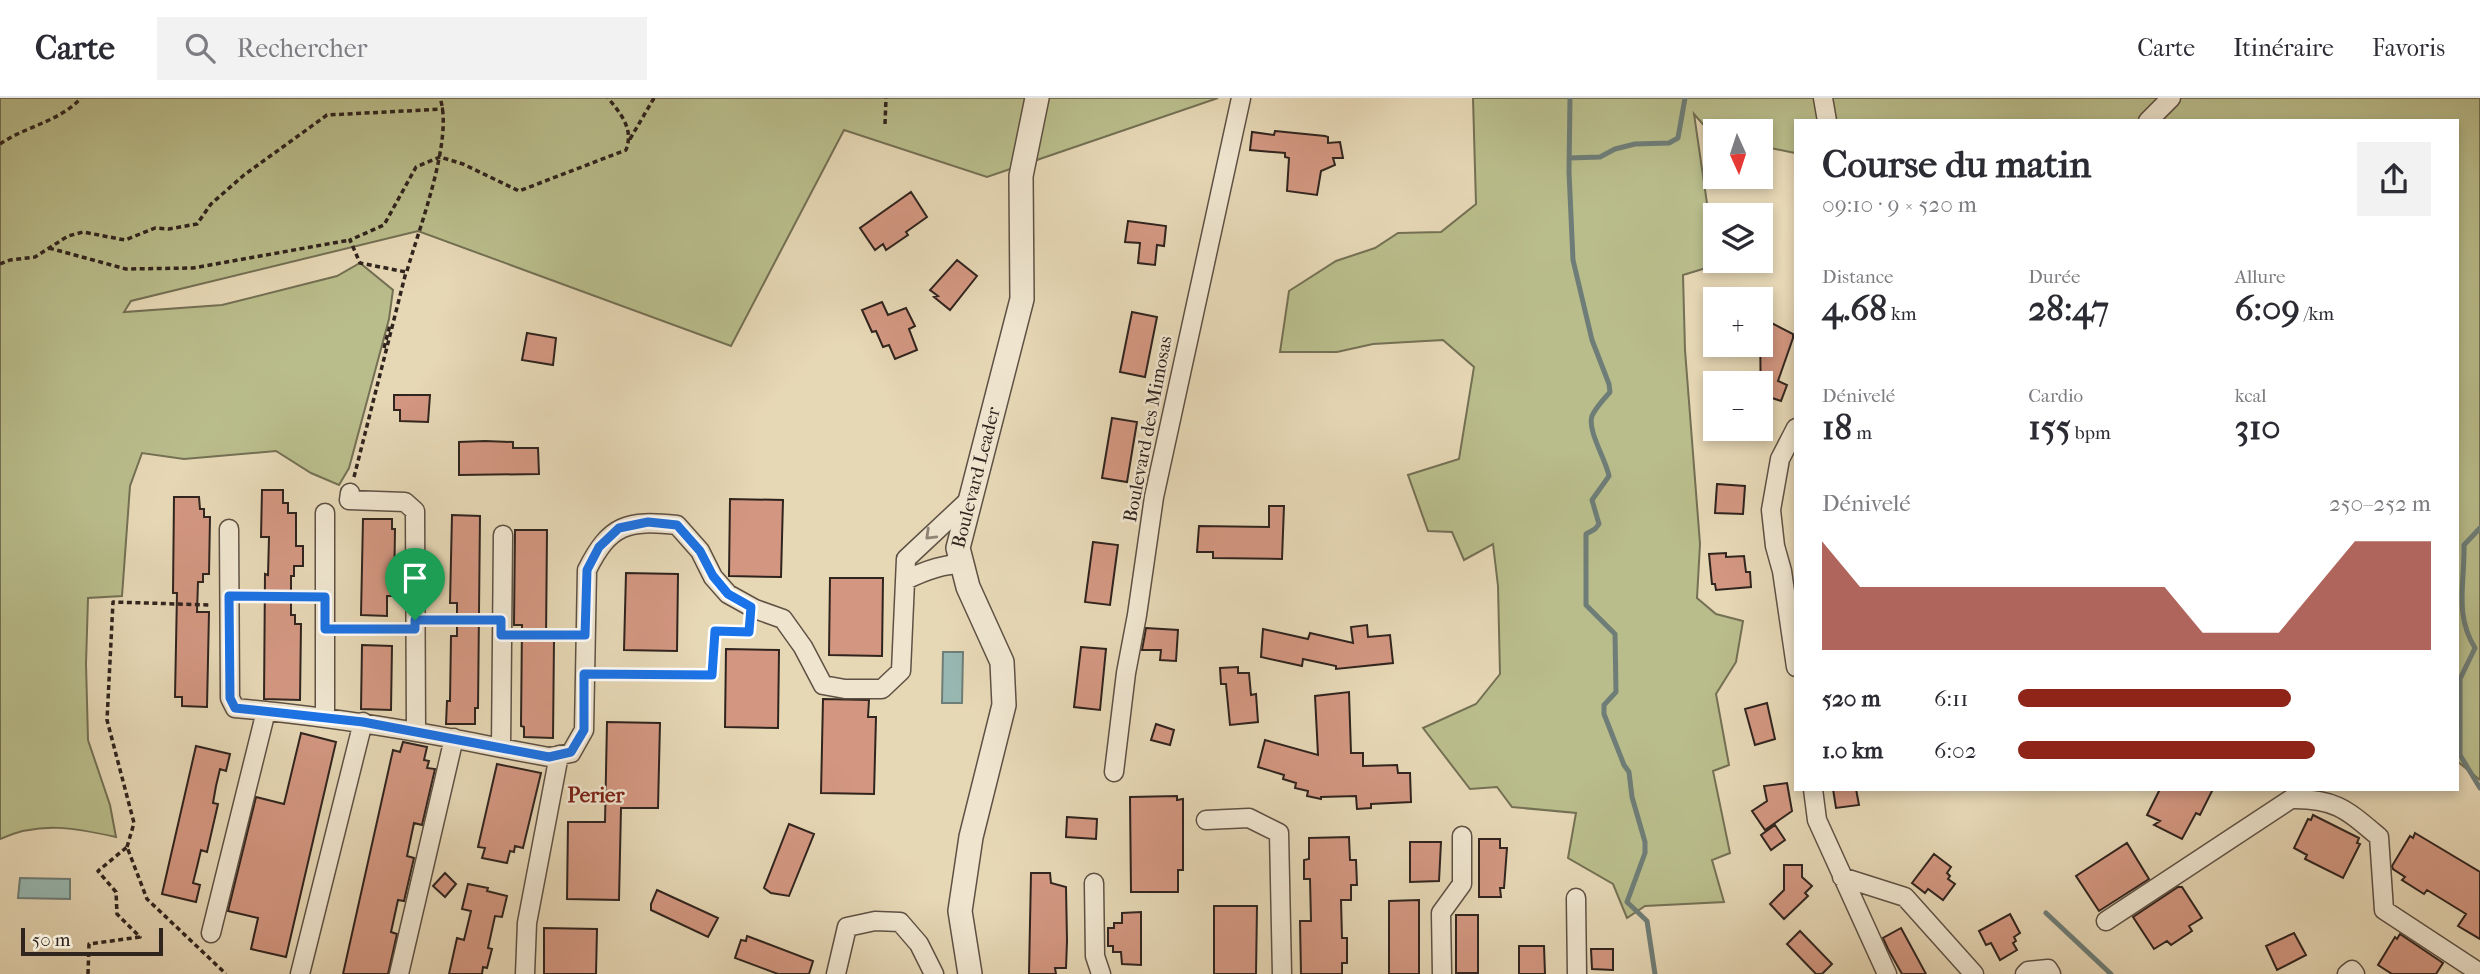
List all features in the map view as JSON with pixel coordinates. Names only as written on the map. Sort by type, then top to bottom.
[{"type":"street","name":"Boulevard Leader","points":[[971,974],[960,911],[971,838],[1004,705],[1002,662],[968,587],[958,548],[1022,299],[1021,176],[1037,98]]},
{"type":"street","name":"Boulevard des Mimosas","points":[[1114,772],[1126,673],[1154,497],[1241,98]]},
{"type":"street","points":[[1823,98],[1827,119]]},
{"type":"street","points":[[2150,119],[2171,98]]},
{"type":"street","points":[[1794,432],[1780,459],[1771,510],[1775,547],[1789,566],[1794,638]]},
{"type":"street","points":[[350,493],[349,500],[405,502],[415,511],[416,731]]},
{"type":"street","points":[[229,529],[230,698],[235,708],[325,716],[549,757],[571,752],[584,730],[587,570],[599,547],[619,528],[648,522],[677,525],[700,551],[713,576],[728,594],[751,607],[783,619],[803,647],[823,685],[845,690],[882,689],[901,671],[906,559],[970,499]]},
{"type":"street","points":[[325,513],[325,716]]},
{"type":"street","points":[[501,748],[503,535]]},
{"type":"street","points":[[906,580],[923,571],[950,564],[962,564]]},
{"type":"street","points":[[211,933],[265,711]]},
{"type":"street","points":[[300,974],[363,722]]},
{"type":"street","points":[[399,974],[454,738]]},
{"type":"street","points":[[525,974],[527,923],[559,755]]},
{"type":"street","points":[[1813,791],[1817,820],[1886,974]]},
{"type":"street","points":[[2106,921],[2291,799],[2316,799],[2348,811],[2379,837],[2384,910],[2480,973]]},
{"type":"street","points":[[1206,820],[1249,818],[1279,833],[1282,974]]},
{"type":"street","points":[[1441,974],[1441,913],[1462,884],[1462,836]]},
{"type":"street","points":[[1842,877],[1905,897],[1974,974]]},
{"type":"street","points":[[1094,883],[1095,956],[1101,974]]},
{"type":"street","points":[[1576,898],[1577,974]]},
{"type":"street","points":[[836,974],[848,928],[875,921],[900,922],[919,944],[934,974]]},
{"type":"street","points":[[2025,974],[2028,971],[2048,969],[2051,974]]},
{"type":"street","points":[[2347,974],[2352,970],[2355,974]]},
{"type":"path","points":[[0,144],[17,133],[49,121],[73,107],[81,98]]},
{"type":"path","points":[[350,493],[388,334],[440,157],[444,109],[440,98]]},
{"type":"path","points":[[608,98],[622,115],[630,139]]},
{"type":"path","points":[[48,248],[127,269],[193,268],[350,240],[384,225],[416,167],[440,157],[463,164],[519,191],[625,150],[654,98]]},
{"type":"path","points":[[885,124],[886,98]]},
{"type":"path","points":[[0,264],[35,257],[68,236],[83,232],[125,240],[155,228],[169,229],[197,224],[211,204],[244,175],[327,115],[444,109]]},
{"type":"path","points":[[350,240],[360,263],[407,272]]},
{"type":"path","points":[[88,974],[89,944],[140,937],[117,914],[116,892],[97,871],[127,847],[134,823],[107,720],[113,602],[199,604],[325,597]]},
{"type":"path","points":[[584,674],[712,675],[715,631],[749,632],[751,607]]},
{"type":"path","points":[[325,629],[415,625],[501,627],[585,635]]},
{"type":"path","points":[[127,847],[147,899],[226,974]]},
{"type":"green space","points":[[0,98],[1218,98],[987,177],[844,130],[731,346],[418,231],[131,301],[124,312],[222,305],[337,276],[360,263],[393,290],[389,319],[349,468],[339,485],[311,473],[276,451],[184,459],[142,453],[130,486],[122,596],[88,598],[88,740],[110,805],[116,837],[72,829],[43,828],[0,839]]},
{"type":"green space","points":[[1473,98],[2480,98],[2480,780],[2459,763],[2459,119],[1794,119],[1794,153],[1773,148],[1773,119],[1703,119],[1703,124],[1694,114],[1707,203],[1703,203],[1703,269],[1683,275],[1685,350],[1700,544],[1697,598],[1716,614],[1743,621],[1736,662],[1716,694],[1729,765],[1713,771],[1730,853],[1712,860],[1724,902],[1645,906],[1627,918],[1613,884],[1568,858],[1576,813],[1512,807],[1497,787],[1470,789],[1423,728],[1476,704],[1500,674],[1498,586],[1493,544],[1464,560],[1452,532],[1428,531],[1408,475],[1459,459],[1474,367],[1443,340],[1373,344],[1337,352],[1280,352],[1289,291],[1336,261],[1375,248],[1398,233],[1441,232],[1476,204]]},
{"type":"water","points":[[943,652],[963,652],[962,703],[942,703]]},
{"type":"water","points":[[20,878],[70,879],[70,899],[18,898]]},
{"type":"building","points":[[1275,131],[1325,136],[1328,137],[1328,143],[1340,142],[1343,158],[1333,158],[1335,165],[1321,171],[1317,195],[1287,191],[1289,158],[1285,157],[1285,153],[1250,150],[1252,132],[1274,135]]},
{"type":"building","points":[[911,192],[927,217],[906,232],[908,235],[886,250],[883,244],[875,250],[860,228]]},
{"type":"building","points":[[1128,221],[1166,226],[1164,246],[1157,245],[1155,265],[1138,263],[1140,243],[1125,242]]},
{"type":"building","points":[[957,260],[977,276],[950,310],[934,297],[938,296],[930,290]]},
{"type":"building","points":[[882,302],[888,315],[906,308],[915,326],[909,329],[917,350],[895,359],[889,345],[883,347],[876,331],[872,332],[862,310]]},
{"type":"building","points":[[1132,312],[1157,317],[1145,377],[1120,372]]},
{"type":"building","points":[[1773,324],[1793,334],[1778,381],[1787,385],[1781,401],[1773,398],[1773,371],[1760,371],[1760,357],[1773,357]]},
{"type":"building","points":[[527,333],[556,338],[553,365],[522,360]]},
{"type":"building","points":[[394,395],[430,395],[428,422],[400,421],[400,410],[394,410]]},
{"type":"building","points":[[1112,418],[1137,422],[1127,482],[1102,478]]},
{"type":"building","points":[[459,442],[513,442],[513,448],[538,448],[539,474],[459,475]]},
{"type":"building","points":[[1717,484],[1745,486],[1743,514],[1715,513]]},
{"type":"building","points":[[262,490],[283,490],[283,503],[288,503],[288,513],[296,513],[296,546],[303,546],[303,566],[294,566],[294,576],[291,576],[291,615],[295,615],[295,624],[301,624],[300,700],[264,699],[265,574],[268,575],[269,537],[261,537]]},
{"type":"building","points":[[174,497],[199,497],[204,517],[210,517],[209,574],[203,574],[203,582],[198,582],[197,612],[209,612],[207,707],[182,706],[182,697],[175,697],[177,593],[173,593]]},
{"type":"building","points":[[730,499],[783,500],[781,577],[729,576]]},
{"type":"building","points":[[1269,506],[1284,506],[1282,559],[1213,558],[1213,552],[1197,552],[1199,526],[1269,527]]},
{"type":"building","points":[[452,515],[480,516],[478,708],[475,708],[475,724],[446,724],[447,701],[450,701],[451,636],[457,636],[457,603],[450,603]]},
{"type":"building","points":[[363,519],[392,519],[392,529],[395,529],[394,596],[387,596],[387,616],[361,615]]},
{"type":"building","points":[[515,530],[547,530],[546,640],[554,640],[553,738],[524,737],[524,727],[521,726],[522,625],[514,625]]},
{"type":"building","points":[[1093,542],[1118,545],[1110,605],[1085,602]]},
{"type":"building","points":[[1726,553],[1726,557],[1744,556],[1746,572],[1750,572],[1751,587],[1716,590],[1715,584],[1712,584],[1709,554]]},
{"type":"building","points":[[626,573],[678,574],[677,651],[624,650]]},
{"type":"building","points":[[830,578],[883,578],[882,656],[829,655]]},
{"type":"building","points":[[1367,625],[1368,637],[1390,635],[1393,663],[1336,669],[1336,666],[1303,659],[1302,666],[1261,657],[1263,629],[1308,639],[1310,633],[1353,643],[1351,627]]},
{"type":"building","points":[[1146,628],[1178,630],[1176,661],[1160,660],[1161,650],[1142,650]]},
{"type":"building","points":[[362,645],[392,646],[391,710],[361,709]]},
{"type":"building","points":[[1081,647],[1106,649],[1100,710],[1074,707]]},
{"type":"building","points":[[726,649],[779,650],[778,728],[725,727]]},
{"type":"building","points":[[1238,667],[1238,673],[1249,673],[1251,695],[1256,694],[1258,722],[1230,725],[1226,684],[1221,684],[1220,668]]},
{"type":"building","points":[[1349,692],[1351,753],[1363,753],[1363,766],[1397,765],[1398,773],[1410,773],[1411,802],[1371,804],[1371,808],[1357,809],[1356,796],[1321,799],[1307,796],[1308,791],[1295,788],[1296,783],[1283,779],[1284,775],[1258,767],[1265,740],[1318,755],[1315,696]]},
{"type":"building","points":[[823,699],[869,700],[868,717],[876,717],[874,794],[821,793]]},
{"type":"building","points":[[1767,703],[1775,739],[1755,745],[1745,709]]},
{"type":"building","points":[[607,722],[660,723],[658,808],[621,808],[619,900],[567,899],[568,822],[605,822]]},
{"type":"building","points":[[1156,724],[1174,730],[1170,745],[1151,740]]},
{"type":"building","points":[[301,733],[336,742],[286,957],[251,949],[258,918],[228,911],[256,797],[284,804]]},
{"type":"building","points":[[403,742],[427,747],[424,760],[429,761],[427,768],[435,769],[422,825],[414,823],[407,856],[414,858],[404,901],[398,900],[391,932],[397,934],[388,974],[343,974],[393,750],[400,752]]},
{"type":"building","points":[[196,746],[230,754],[226,771],[220,769],[213,803],[218,804],[207,852],[201,850],[193,883],[200,885],[196,902],[162,894]]},
{"type":"building","points":[[497,764],[541,773],[523,848],[515,846],[514,852],[510,851],[507,863],[482,858],[485,848],[478,847]]},
{"type":"building","points":[[1787,783],[1792,811],[1765,830],[1752,811],[1767,801],[1764,786]]},
{"type":"building","points":[[1833,791],[1856,791],[1859,805],[1836,808]]},
{"type":"building","points":[[2159,791],[2212,791],[2200,815],[2196,813],[2182,839],[2154,825],[2160,821],[2147,815]]},
{"type":"building","points":[[1177,796],[1177,800],[1183,799],[1183,870],[1178,870],[1178,892],[1131,892],[1130,797]]},
{"type":"building","points":[[2313,815],[2359,838],[2357,843],[2360,844],[2343,878],[2305,859],[2307,855],[2294,848],[2308,819],[2311,820]]},
{"type":"building","points":[[1067,817],[1097,819],[1096,839],[1066,837]]},
{"type":"building","points":[[789,824],[814,834],[789,896],[771,893],[764,888]]},
{"type":"building","points":[[1775,825],[1785,840],[1771,850],[1761,835]]},
{"type":"building","points":[[2415,833],[2480,872],[2480,939],[2458,926],[2466,914],[2427,890],[2424,894],[2402,880],[2405,877],[2393,869],[2392,866],[2410,836],[2413,838]]},
{"type":"building","points":[[1349,837],[1350,860],[1356,860],[1357,885],[1351,885],[1351,900],[1341,900],[1342,938],[1347,938],[1347,963],[1342,963],[1342,974],[1301,974],[1300,921],[1311,921],[1310,879],[1304,879],[1304,860],[1309,859],[1309,838]]},
{"type":"building","points":[[1479,839],[1500,839],[1500,848],[1507,848],[1501,897],[1479,897]]},
{"type":"building","points":[[1410,842],[1441,842],[1439,881],[1410,882]]},
{"type":"building","points":[[2127,843],[2149,879],[2099,911],[2076,876]]},
{"type":"building","points":[[1934,854],[1951,867],[1947,873],[1950,876],[1948,879],[1955,884],[1943,900],[1928,889],[1925,893],[1912,883]]},
{"type":"building","points":[[1784,865],[1802,865],[1802,877],[1812,886],[1805,893],[1808,896],[1784,919],[1770,904],[1784,890]]},
{"type":"building","points":[[445,873],[456,884],[445,897],[433,886]]},
{"type":"building","points":[[1031,873],[1050,873],[1051,883],[1066,887],[1066,968],[1055,968],[1056,974],[1029,974]]},
{"type":"building","points":[[468,884],[507,896],[502,917],[495,916],[487,968],[483,967],[482,974],[449,974],[457,938],[464,940],[471,911],[462,909]]},
{"type":"building","points":[[2182,887],[2202,918],[2189,926],[2192,931],[2171,945],[2167,941],[2154,949],[2133,917]]},
{"type":"building","points":[[657,890],[718,918],[708,937],[651,910]]},
{"type":"building","points":[[1419,900],[1419,974],[1389,974],[1389,901]]},
{"type":"building","points":[[1214,906],[1257,906],[1256,974],[1214,974]]},
{"type":"building","points":[[1141,912],[1141,965],[1122,964],[1121,952],[1113,952],[1113,946],[1108,946],[1108,928],[1114,928],[1114,923],[1122,923],[1122,913]]},
{"type":"building","points":[[2010,914],[2020,933],[2014,937],[2016,941],[2013,943],[2017,950],[2000,960],[1991,943],[1986,945],[1979,931]]},
{"type":"building","points":[[1456,915],[1478,915],[1478,973],[1456,973]]},
{"type":"building","points":[[544,928],[597,929],[596,974],[544,974]]},
{"type":"building","points":[[1901,928],[1926,974],[1902,974],[1888,949],[1883,938]]},
{"type":"building","points":[[1800,931],[1832,964],[1822,974],[1816,974],[1787,944]]},
{"type":"building","points":[[2294,933],[2306,955],[2277,970],[2266,946]]},
{"type":"building","points":[[2400,934],[2443,963],[2436,974],[2392,974],[2378,965],[2395,937],[2397,939]]},
{"type":"building","points":[[747,936],[813,961],[809,974],[778,974],[735,958],[741,940],[746,941]]},
{"type":"building","points":[[1519,946],[1544,946],[1545,974],[1519,974]]},
{"type":"building","points":[[1591,949],[1613,949],[1613,970],[1592,969]]},
{"type":"waterway","points":[[1570,98],[1569,172],[1573,260],[1592,340],[1610,392],[1596,409],[1591,422],[1609,476],[1592,500],[1599,524],[1586,534],[1586,605],[1615,634],[1616,692],[1604,705],[1604,714],[1629,772],[1632,797],[1645,842],[1645,853],[1627,902],[1647,921],[1655,974]]},
{"type":"waterway","points":[[1569,158],[1600,157],[1615,149],[1635,144],[1669,143],[1678,138],[1685,98]]},
{"type":"waterway","points":[[2480,528],[2464,545],[2463,610],[2475,648],[2460,679],[2460,755],[2480,788]]},
{"type":"waterway","points":[[2046,913],[2111,974]]},
{"type":"district","name":"Perier","points":[[596,795]]},
{"type":"route","points":[[648,522],[677,525],[700,551],[713,576],[728,594],[751,607],[749,632],[715,631],[712,675],[584,674],[584,730],[571,752],[549,757],[325,716],[235,708],[230,698],[229,596],[325,597],[325,629],[415,629],[415,620],[501,620],[501,635],[585,635],[585,582],[587,570],[599,547],[619,528],[648,522]]}]
